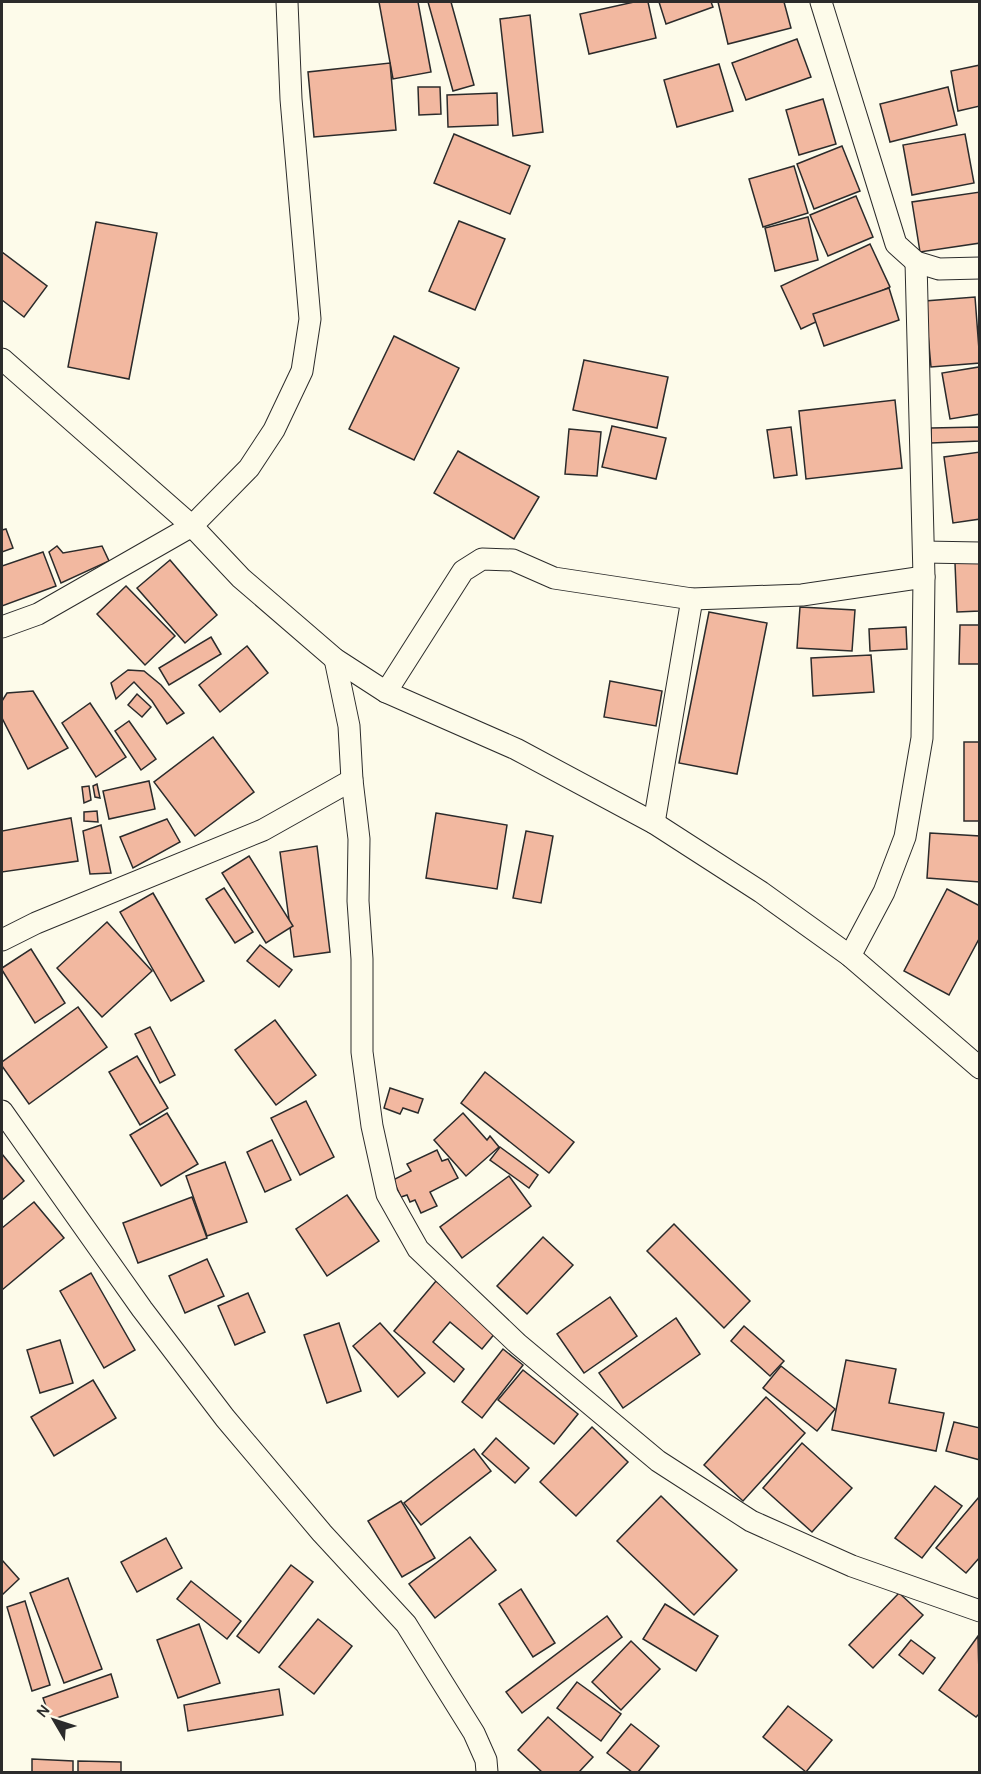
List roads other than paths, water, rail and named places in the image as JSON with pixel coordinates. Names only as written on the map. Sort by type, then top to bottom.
[{"type":"street","points":[[2,627],[38,614],[192,526],[249,468],[274,430],[302,371],[310,318],[291,99],[287,2]]},
{"type":"street","points":[[821,2],[896,244],[916,262],[939,268],[980,268]]},
{"type":"street","points":[[850,956],[884,892],[905,837],[922,738],[924,552],[916,262]]},
{"type":"street","points":[[2,359],[192,526],[242,578],[334,659],[386,692],[516,749],[654,823],[760,892],[850,956],[980,1068]]},
{"type":"street","points":[[924,552],[980,554]]},
{"type":"street","points":[[386,692],[463,571],[482,559],[513,560],[554,578],[692,599],[802,595],[924,577]]},
{"type":"street","points":[[654,823],[692,599]]},
{"type":"street","points":[[334,659],[349,726],[359,839],[358,901],[362,959],[362,1052],[371,1116],[387,1194],[418,1249],[518,1344],[658,1461],[751,1521],[852,1566],[980,1611]]},
{"type":"street","points":[[2,940],[36,923],[263,830],[352,780]]},
{"type":"street","points":[[2,1111],[142,1309],[225,1418],[322,1533],[406,1624],[474,1733],[486,1760],[487,1773]]}]
